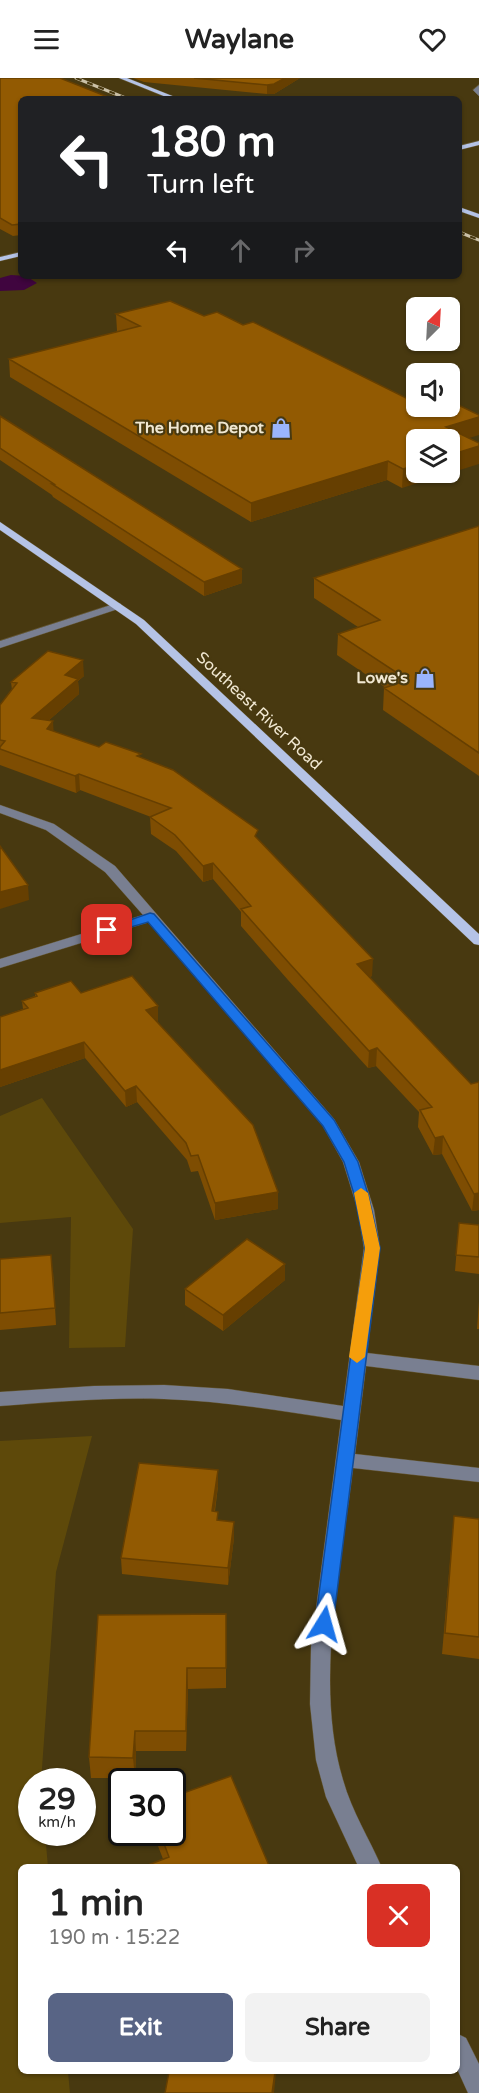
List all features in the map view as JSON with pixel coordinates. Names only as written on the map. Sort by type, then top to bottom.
[{"type":"main road","points":[[122,78],[169,96]]},
{"type":"main road","points":[[462,147],[479,143]]},
{"type":"main road","points":[[462,210],[479,216]]},
{"type":"main road","points":[[0,259],[18,255]]},
{"type":"main road","name":"Southeast River Road","points":[[0,525],[117,606],[160,641],[479,941]]},
{"type":"street","points":[[479,87],[476,90],[479,94]]},
{"type":"street","points":[[0,645],[117,606]]},
{"type":"street","points":[[0,809],[50,827],[110,869],[304,1092],[329,1123],[351,1162],[366,1210],[372,1248],[321,1647],[318,1694],[322,1745],[337,1798],[369,1864]]},
{"type":"street","points":[[0,964],[150,917]]},
{"type":"street","points":[[357,1358],[479,1373]]},
{"type":"street","points":[[0,1399],[85,1393],[185,1393],[247,1398],[351,1414]]},
{"type":"street","points":[[346,1460],[479,1475]]},
{"type":"street","points":[[460,2050],[479,2090]]},
{"type":"shaded area","points":[[18,275],[18,279],[31,279],[37,283],[24,290],[0,291],[0,278]]},
{"type":"shaded area","points":[[42,1098],[133,1229],[125,1347],[69,1348],[71,1217],[0,1223],[0,1116]]},
{"type":"shaded area","points":[[92,1436],[56,1572],[42,1768],[18,1768],[18,1846],[46,1846],[48,1864],[18,1864],[18,2074],[68,2074],[70,2093],[0,2093],[0,1441]]},
{"type":"building","points":[[0,78],[60,78],[105,96],[18,96],[18,224],[12,225],[0,218]]},
{"type":"building","points":[[194,78],[285,78],[267,85]]},
{"type":"building","name":"The Home Depot","points":[[170,301],[204,316],[217,312],[243,325],[253,322],[406,398],[406,417],[460,417],[460,406],[479,417],[446,427],[450,429],[406,429],[406,468],[403,469],[388,461],[251,503],[9,359],[140,326],[116,314]]},
{"type":"building","points":[[0,416],[242,569],[204,582],[0,448]]},
{"type":"building","name":"The Home Depot","points":[[460,434],[479,443],[479,446],[460,452]]},
{"type":"building","name":"Lowe's","points":[[479,526],[479,753],[384,688],[408,680],[338,634],[380,620],[314,578]]},
{"type":"building","points":[[48,651],[83,660],[65,675],[78,679],[32,718],[53,721],[47,729],[99,747],[106,742],[141,754],[137,756],[173,770],[258,830],[255,836],[373,959],[357,964],[471,1084],[479,1082],[479,1193],[474,1194],[443,1136],[435,1138],[420,1110],[432,1107],[377,1048],[369,1051],[289,963],[241,909],[251,906],[213,863],[203,866],[175,835],[150,817],[171,808],[79,774],[75,776],[0,749],[5,741],[0,740],[0,705],[17,683],[11,682]]},
{"type":"building","points":[[0,846],[28,885],[0,892]]},
{"type":"building","points":[[132,976],[158,1006],[146,1010],[253,1125],[278,1192],[215,1203],[198,1155],[191,1156],[186,1143],[136,1086],[125,1091],[84,1042],[0,1070],[0,1017],[28,1008],[22,1001],[37,996],[35,993],[71,981],[81,993]]},
{"type":"building","points":[[459,1223],[479,1225],[479,1257],[456,1255]]},
{"type":"building","points":[[247,1239],[285,1264],[223,1315],[185,1289]]},
{"type":"building","points":[[51,1255],[55,1308],[0,1313],[0,1259]]},
{"type":"building","points":[[139,1463],[218,1470],[212,1511],[218,1512],[217,1520],[234,1522],[228,1568],[121,1558]]},
{"type":"building","points":[[454,1516],[479,1519],[479,1637],[445,1633]]},
{"type":"building","points":[[226,1614],[226,1668],[187,1668],[186,1731],[135,1731],[133,1758],[89,1757],[98,1615]]},
{"type":"building","points":[[231,1776],[268,1864],[151,1864],[169,1857],[165,1846],[186,1846],[186,1792]]},
{"type":"building","points":[[169,2074],[275,2074],[272,2093],[165,2093]]},
{"type":"railway","points":[[76,78],[121,96]]},
{"type":"railway","points":[[462,233],[479,240]]},
{"type":"slow traffic","points":[[357,1357],[372,1248],[361,1193]]},
{"type":"place","name":"The Home Depot","points":[[281,428]]},
{"type":"place","name":"Lowe's","points":[[425,678]]},
{"type":"route","points":[[107,930],[150,917],[298,1085],[329,1123],[351,1162],[366,1210],[372,1248],[324,1624]]}]
